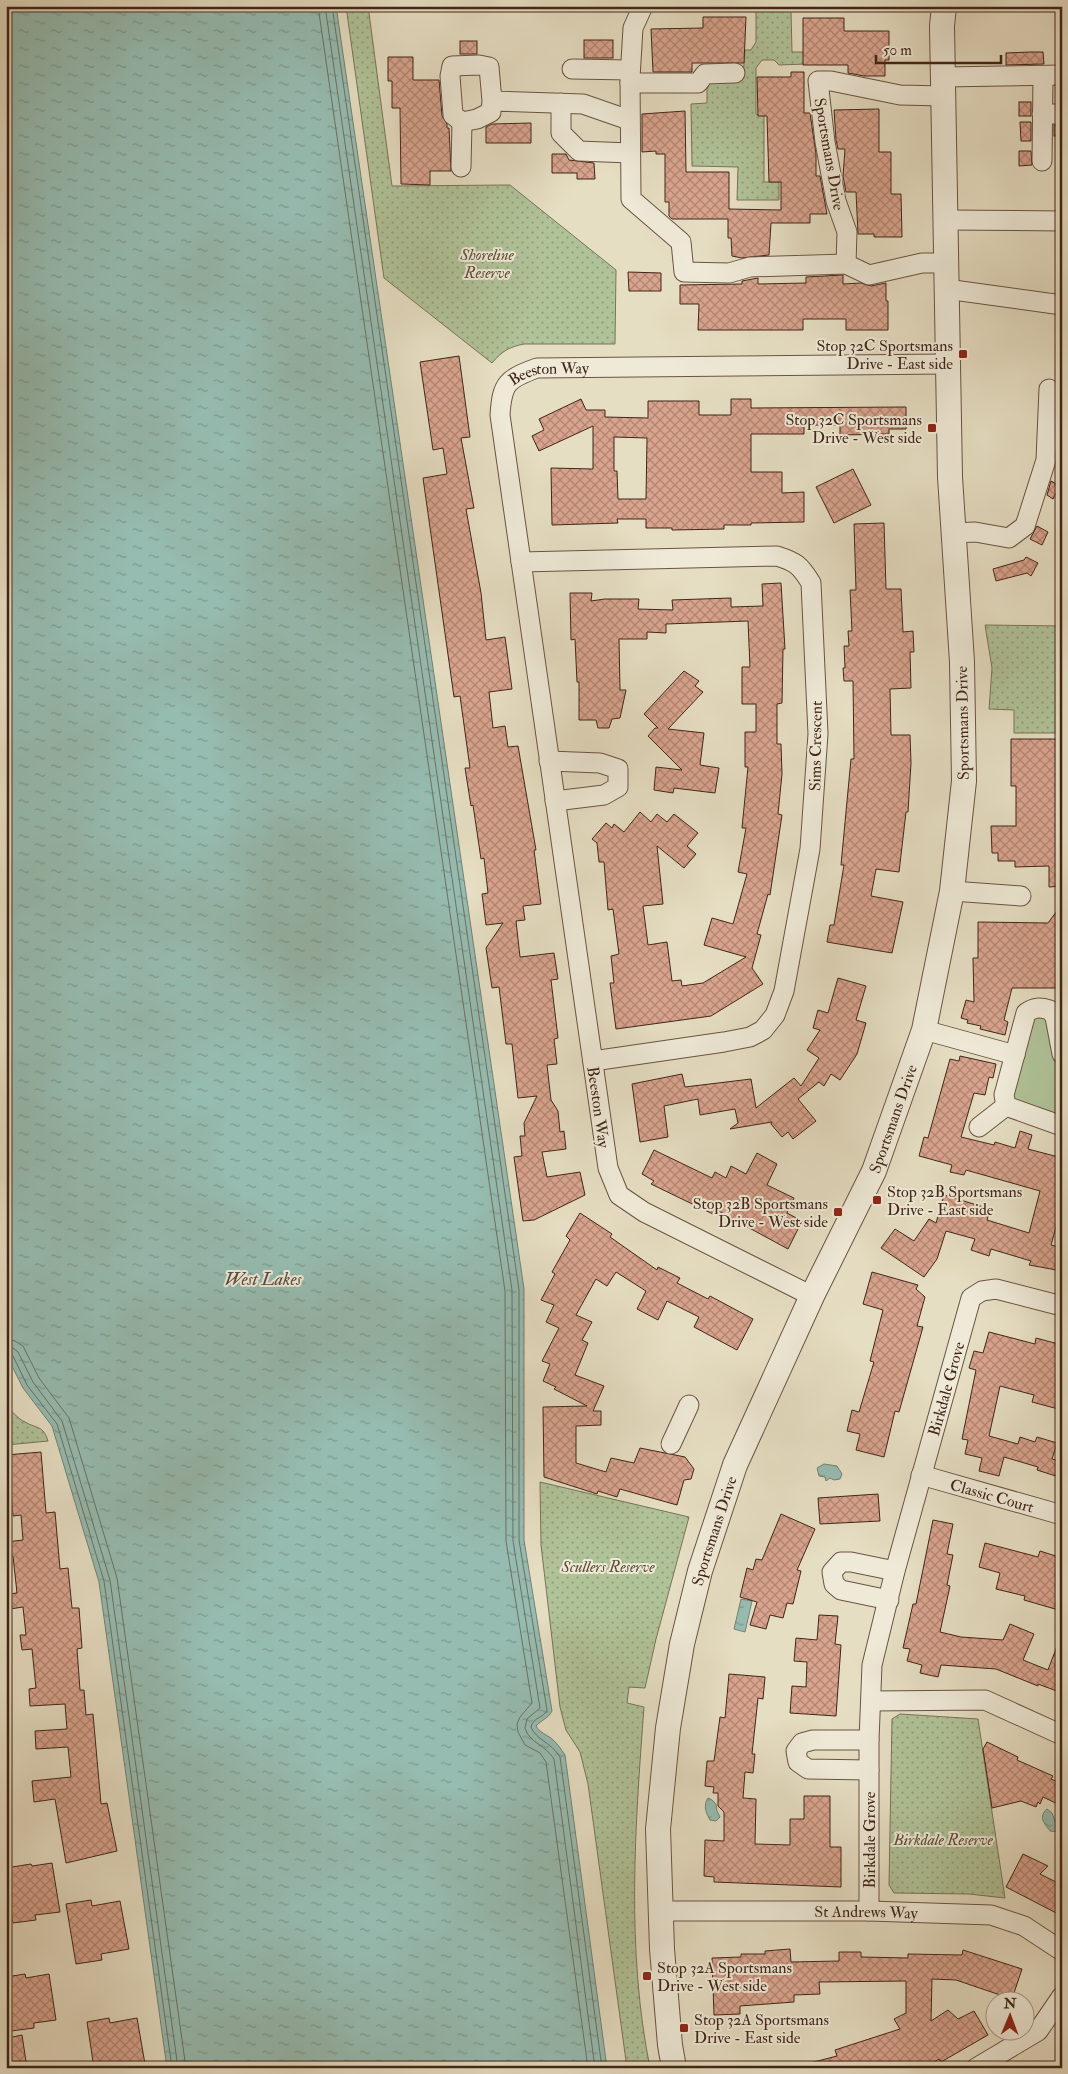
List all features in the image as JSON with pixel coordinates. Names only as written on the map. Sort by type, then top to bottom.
[{"type":"street","points":[[643,6],[633,28],[630,76],[631,199],[681,242],[684,272],[730,273],[750,267],[846,264],[869,275],[922,263],[945,263]]},
{"type":"street","name":"Sportsmans Drive","points":[[674,2068],[670,2045],[660,1911],[658,1829],[668,1728],[682,1644],[700,1571],[735,1465],[812,1296],[874,1170],[924,1030],[952,891],[964,781],[962,662],[950,477],[947,364],[942,26],[944,6]]},
{"type":"street","points":[[479,65],[489,67],[492,101],[491,112],[477,119],[462,122],[452,115],[450,76],[452,66],[479,65]]},
{"type":"street","points":[[572,69],[698,83],[705,74],[735,73]]},
{"type":"street","name":"Sportsmans Drive","points":[[846,264],[847,232],[836,201],[825,142],[818,80],[832,81],[900,95],[943,86],[1062,75]]},
{"type":"street","points":[[1042,76],[1042,161]]},
{"type":"street","points":[[492,101],[583,104],[629,120]]},
{"type":"street","points":[[561,103],[561,133],[579,151],[630,153]]},
{"type":"street","points":[[1042,114],[1062,114]]},
{"type":"street","points":[[461,167],[462,122]]},
{"type":"street","points":[[945,220],[1062,221]]},
{"type":"street","points":[[946,290],[1062,305]]},
{"type":"street","name":"Beeston Way","points":[[812,1296],[644,1212],[619,1195],[608,1168],[500,415],[504,388],[516,375],[537,368],[947,364]]},
{"type":"street","points":[[954,533],[975,532],[1009,538],[1025,526],[1046,460],[1049,389]]},
{"type":"street","name":"Sims Crescent","points":[[520,562],[777,556],[790,560],[801,567],[811,583],[818,734],[810,849],[784,990],[775,1015],[763,1030],[750,1037],[593,1062]]},
{"type":"street","points":[[550,761],[600,763],[618,769],[618,787],[604,795],[555,801]]},
{"type":"street","points":[[952,891],[1021,896]]},
{"type":"street","points":[[1006,1106],[1004,1095],[1026,1013],[1033,1008],[1041,1007],[1050,1010],[1055,1017],[1062,1054]]},
{"type":"street","points":[[924,1030],[1015,1055]]},
{"type":"street","points":[[1006,1106],[1062,1126]]},
{"type":"street","points":[[979,1127],[1006,1106]]},
{"type":"street","name":"Birkdale Grove","points":[[869,1911],[869,1740],[872,1665],[895,1571],[971,1298],[982,1291],[996,1289],[1062,1306]]},
{"type":"street","points":[[671,1444],[689,1405]]},
{"type":"street","name":"Classic Court","points":[[921,1475],[1062,1515]]},
{"type":"street","points":[[888,1600],[841,1590],[834,1584],[832,1572],[842,1562],[851,1562],[895,1571]]},
{"type":"street","points":[[871,1701],[984,1700],[1062,1734]]},
{"type":"street","name":"Birkdale Grove","points":[[869,1740],[814,1740],[802,1743],[796,1750],[798,1762],[808,1769],[869,1770]]},
{"type":"street","name":"St Andrews Way","points":[[660,1911],[869,1911],[990,1916],[1024,1926],[1062,1951]]},
{"type":"street","points":[[976,2068],[1038,2031],[1062,1996]]},
{"type":"green space","name":"Shoreline Reserve","points":[[346,6],[368,6],[392,186],[510,185],[616,270],[615,344],[524,344],[506,350],[492,363],[384,278]]},
{"type":"green space","points":[[756,6],[798,6],[791,12],[792,52],[805,52],[806,64],[779,65],[774,60],[762,60],[756,68],[756,114],[764,116],[764,182],[779,182],[779,200],[737,200],[738,167],[692,166],[691,104],[707,103],[707,85],[716,78],[743,77],[745,50],[751,50],[756,42]]},
{"type":"green space","points":[[985,625],[1062,626],[1062,733],[1014,733],[1014,710],[989,709],[992,668]]},
{"type":"green space","points":[[1041,1007],[1062,1054],[1062,1126],[1006,1106],[1026,1013]]},
{"type":"green space","points":[[6,1406],[22,1421],[42,1430],[48,1441],[6,1445]]},
{"type":"green space","name":"Scullers Reserve","points":[[540,1482],[689,1517],[656,1639],[645,1688],[629,1687],[627,1703],[644,1707],[636,1843],[635,1933],[642,2023],[650,2068],[627,2068],[588,1784],[580,1752],[566,1730],[560,1707],[541,1545]]},
{"type":"green space","name":"Birkdale Reserve","points":[[900,1714],[978,1719],[1005,1898],[969,1894],[894,1893],[889,1885],[892,1719]]},
{"type":"water","name":"West Lakes","points":[[6,6],[336,6],[524,1289],[524,1540],[552,1711],[549,1716],[536,1726],[559,1746],[565,1755],[607,2068],[167,2068],[99,1582],[52,1426],[23,1388],[6,1354]]},
{"type":"water","points":[[824,1464],[837,1466],[842,1474],[840,1479],[834,1480],[830,1478],[826,1481],[825,1477],[819,1476],[817,1468]]},
{"type":"water","points":[[741,1599],[752,1601],[745,1632],[734,1629]]},
{"type":"water","points":[[708,1798],[716,1804],[720,1817],[716,1821],[710,1820],[706,1812],[705,1806]]},
{"type":"water","points":[[1047,1809],[1052,1813],[1055,1821],[1062,1826],[1060,1832],[1050,1831],[1044,1823],[1042,1817]]},
{"type":"building","points":[[703,17],[746,17],[744,63],[692,63],[692,72],[653,72],[651,29],[703,28]]},
{"type":"building","points":[[803,18],[844,18],[844,31],[889,31],[889,60],[885,60],[885,76],[864,76],[848,73],[848,65],[803,65]]},
{"type":"building","points":[[584,40],[613,40],[613,58],[584,58]]},
{"type":"building","points":[[460,41],[477,41],[477,54],[460,54]]},
{"type":"building","points":[[1043,52],[1044,64],[1006,65],[1006,53]]},
{"type":"building","points":[[388,57],[413,57],[413,80],[439,80],[442,116],[447,124],[447,128],[449,128],[451,171],[430,171],[430,185],[401,184],[400,108],[392,108],[392,81],[388,81]]},
{"type":"building","points":[[791,72],[804,72],[804,113],[810,113],[816,154],[816,176],[820,176],[827,214],[810,214],[810,223],[771,223],[769,255],[742,258],[732,256],[731,238],[728,238],[728,219],[672,219],[669,216],[669,202],[665,202],[665,154],[656,154],[656,151],[642,152],[642,114],[685,111],[686,172],[729,172],[729,209],[781,210],[781,182],[769,182],[767,116],[758,116],[757,77],[791,77]]},
{"type":"building","points":[[1019,102],[1031,102],[1031,116],[1019,116]]},
{"type":"building","points":[[879,109],[879,152],[891,152],[891,194],[901,194],[902,237],[874,237],[874,234],[858,234],[856,192],[846,192],[843,176],[845,149],[838,149],[836,140],[834,110]]},
{"type":"building","points":[[1020,122],[1031,122],[1031,141],[1021,141]]},
{"type":"building","points":[[531,123],[531,143],[486,143],[486,127],[492,124]]},
{"type":"building","points":[[1054,125],[1062,125],[1062,136],[1054,136]]},
{"type":"building","points":[[1019,151],[1031,151],[1032,165],[1019,166]]},
{"type":"building","points":[[552,154],[566,154],[569,160],[594,163],[595,179],[577,179],[577,173],[552,173]]},
{"type":"building","points":[[628,272],[661,273],[661,291],[629,291]]},
{"type":"building","points":[[843,275],[843,284],[861,283],[871,286],[886,283],[888,330],[846,330],[846,319],[803,319],[803,330],[698,330],[699,304],[680,304],[680,285],[742,284],[742,281],[758,278],[758,284],[806,283],[806,277]]},
{"type":"building","points":[[459,356],[470,437],[461,438],[474,508],[466,509],[481,593],[486,640],[505,637],[512,689],[489,692],[493,728],[505,726],[508,747],[518,746],[536,850],[534,850],[541,904],[523,906],[525,920],[516,921],[520,957],[554,953],[558,979],[551,980],[558,1038],[554,1039],[557,1064],[547,1065],[551,1100],[558,1111],[560,1132],[564,1131],[566,1149],[542,1152],[547,1177],[580,1172],[585,1195],[534,1220],[523,1221],[514,1157],[522,1156],[520,1136],[525,1136],[524,1123],[537,1096],[518,1098],[512,1044],[506,1044],[499,987],[492,988],[486,948],[503,923],[486,925],[482,894],[488,893],[484,858],[481,859],[473,805],[471,806],[465,768],[470,768],[460,696],[454,697],[423,478],[447,474],[443,448],[433,450],[420,362]]},
{"type":"building","points":[[581,399],[586,410],[605,410],[605,417],[648,418],[648,401],[699,401],[699,415],[731,415],[731,399],[751,399],[751,408],[906,407],[906,429],[889,429],[889,434],[840,435],[840,425],[804,425],[804,434],[751,434],[751,472],[782,472],[782,493],[804,492],[804,522],[724,525],[724,529],[672,530],[672,528],[646,528],[646,519],[617,519],[618,523],[552,525],[551,468],[593,469],[593,426],[539,451],[532,436],[544,430],[539,419]],"holes":[[[614,437],[647,438],[646,499],[618,499],[617,471],[614,471]]]},
{"type":"building","points":[[853,469],[871,505],[834,523],[816,487]]},
{"type":"building","points":[[1051,481],[1060,486],[1053,499],[1047,495]]},
{"type":"building","points":[[884,523],[886,589],[901,589],[903,632],[913,631],[914,652],[910,652],[911,688],[890,689],[891,735],[910,735],[911,763],[908,812],[906,812],[899,872],[876,869],[871,896],[903,902],[892,953],[827,942],[830,925],[834,925],[844,865],[841,865],[851,759],[854,759],[853,681],[844,681],[843,668],[845,668],[844,646],[849,646],[848,631],[852,631],[850,590],[856,590],[854,524]]},
{"type":"building","points":[[1037,526],[1048,532],[1042,545],[1030,539]]},
{"type":"building","points":[[1026,557],[1038,563],[1031,576],[1027,573],[996,581],[993,569],[1024,560]]},
{"type":"building","points":[[781,583],[785,649],[783,649],[782,703],[777,704],[777,744],[781,744],[782,774],[778,814],[782,815],[770,895],[768,894],[757,934],[761,935],[752,968],[763,984],[711,1016],[616,1029],[610,983],[614,983],[611,956],[619,954],[613,909],[608,910],[604,862],[599,862],[597,843],[592,839],[606,823],[612,828],[614,824],[624,832],[640,812],[651,822],[657,814],[667,822],[674,814],[698,833],[687,846],[696,854],[684,868],[657,846],[663,904],[643,906],[648,945],[667,942],[672,981],[681,980],[682,986],[703,983],[746,957],[704,945],[712,918],[733,924],[747,874],[738,872],[746,828],[742,828],[748,767],[745,767],[745,732],[756,732],[756,704],[742,704],[742,667],[750,667],[748,621],[666,624],[666,633],[647,632],[647,639],[619,639],[620,690],[626,690],[620,718],[612,719],[609,728],[598,728],[596,720],[579,720],[579,682],[577,682],[575,639],[571,640],[570,593],[592,593],[591,601],[639,599],[638,609],[673,610],[672,600],[731,598],[731,607],[763,606],[762,584]]},
{"type":"building","points":[[684,671],[699,681],[695,686],[703,692],[668,729],[704,733],[700,765],[719,768],[715,793],[674,788],[673,793],[654,790],[656,767],[682,770],[648,736],[655,728],[658,728],[644,714]]},
{"type":"building","points":[[1011,739],[1062,739],[1062,886],[1049,887],[1049,866],[1015,867],[1015,861],[998,861],[998,853],[992,853],[991,826],[1016,826],[1016,786],[1011,786]]},
{"type":"building","points":[[1062,904],[1062,978],[1059,978],[1060,988],[1012,988],[1004,1020],[1008,1022],[1005,1035],[980,1029],[981,1026],[967,1023],[968,1020],[961,1018],[966,1000],[974,1002],[973,958],[978,958],[978,922],[1048,923]]},
{"type":"building","points":[[838,978],[866,986],[856,1020],[866,1023],[857,1054],[840,1080],[831,1074],[824,1086],[819,1082],[798,1099],[816,1121],[793,1139],[788,1132],[782,1137],[771,1124],[772,1122],[730,1129],[738,1123],[735,1109],[700,1115],[698,1099],[664,1106],[668,1137],[640,1142],[632,1084],[682,1074],[685,1087],[751,1079],[756,1108],[794,1078],[801,1086],[819,1058],[807,1050],[820,1030],[813,1028],[818,1010],[828,1013]]},
{"type":"building","points":[[960,1056],[996,1064],[993,1078],[989,1077],[985,1095],[974,1093],[961,1137],[994,1145],[995,1142],[1015,1148],[1020,1131],[1032,1135],[1028,1149],[1062,1158],[1062,1206],[1051,1245],[1062,1248],[1062,1271],[1029,1265],[1031,1261],[991,1249],[989,1256],[971,1250],[975,1239],[946,1231],[937,1259],[924,1277],[881,1248],[895,1229],[914,1241],[929,1219],[936,1223],[944,1195],[990,1209],[987,1220],[1029,1233],[1040,1191],[966,1170],[964,1175],[950,1172],[952,1165],[919,1156],[924,1137],[928,1138],[950,1059],[959,1061]]},
{"type":"building","points":[[654,1150],[712,1178],[715,1172],[726,1178],[731,1166],[746,1174],[757,1153],[777,1164],[767,1185],[794,1198],[787,1213],[802,1221],[788,1249],[718,1211],[715,1215],[651,1184],[654,1181],[642,1174]]},
{"type":"building","points":[[580,1213],[612,1234],[610,1237],[657,1270],[658,1267],[680,1278],[677,1283],[708,1299],[710,1296],[753,1319],[737,1350],[694,1327],[699,1317],[667,1301],[658,1320],[637,1309],[646,1291],[616,1272],[607,1286],[596,1279],[576,1315],[592,1322],[582,1340],[588,1343],[575,1375],[604,1386],[593,1411],[601,1411],[601,1425],[576,1426],[576,1463],[606,1472],[611,1458],[634,1463],[640,1448],[685,1457],[694,1469],[691,1479],[684,1480],[677,1505],[620,1489],[617,1497],[598,1491],[597,1494],[544,1477],[543,1407],[587,1406],[554,1389],[556,1387],[543,1381],[550,1364],[542,1361],[559,1328],[546,1322],[554,1305],[541,1300],[555,1274],[552,1272],[570,1240],[566,1236]]},
{"type":"building","points":[[872,1272],[918,1285],[916,1289],[925,1297],[917,1326],[923,1327],[899,1412],[895,1411],[884,1457],[856,1450],[860,1434],[847,1431],[852,1410],[859,1412],[874,1362],[870,1361],[883,1310],[863,1304]]},
{"type":"building","points":[[989,1332],[1035,1344],[1036,1338],[1062,1345],[1062,1410],[1032,1402],[1034,1395],[1000,1386],[989,1436],[1018,1444],[1020,1437],[1035,1442],[1037,1437],[1057,1443],[1052,1459],[1062,1462],[1062,1478],[1037,1470],[1038,1467],[1004,1457],[999,1476],[979,1471],[982,1458],[965,1454],[968,1440],[962,1439],[976,1370],[969,1368],[974,1351],[983,1353]]},
{"type":"building","points":[[41,1452],[46,1513],[55,1512],[60,1569],[68,1568],[72,1608],[79,1608],[82,1648],[77,1649],[80,1690],[84,1690],[86,1715],[93,1714],[101,1804],[107,1803],[117,1851],[66,1863],[55,1799],[34,1802],[32,1781],[71,1777],[68,1747],[36,1749],[35,1731],[67,1729],[65,1704],[30,1706],[29,1689],[36,1688],[32,1649],[22,1650],[20,1635],[26,1635],[23,1607],[10,1609],[8,1594],[17,1593],[13,1556],[6,1557],[6,1542],[23,1540],[21,1515],[13,1516],[10,1480],[6,1481],[6,1455]]},
{"type":"building","points":[[878,1494],[880,1521],[820,1524],[818,1498]]},
{"type":"building","points":[[781,1514],[815,1529],[797,1570],[801,1571],[793,1604],[787,1603],[783,1618],[770,1615],[766,1629],[750,1625],[757,1602],[740,1597],[747,1568],[753,1570],[756,1559],[762,1560]]},
{"type":"building","points":[[933,1520],[953,1524],[947,1554],[953,1555],[947,1585],[950,1586],[940,1632],[961,1637],[1003,1640],[1010,1624],[1034,1634],[1023,1660],[1048,1670],[1060,1638],[1062,1638],[1062,1693],[1038,1684],[1038,1686],[996,1669],[941,1665],[938,1677],[920,1673],[922,1665],[907,1661],[910,1649],[903,1648],[913,1604],[916,1604]]},
{"type":"building","points":[[985,1543],[1038,1557],[1040,1551],[1062,1558],[1062,1611],[1024,1600],[1025,1596],[996,1589],[1000,1573],[979,1567]]},
{"type":"building","points":[[819,1615],[838,1616],[835,1644],[841,1645],[836,1716],[790,1713],[792,1686],[806,1687],[807,1662],[794,1661],[796,1638],[817,1640]]},
{"type":"building","points":[[729,1674],[765,1677],[763,1699],[758,1698],[752,1754],[755,1754],[753,1773],[745,1772],[743,1798],[756,1799],[755,1844],[790,1845],[790,1819],[804,1819],[804,1796],[830,1796],[830,1847],[841,1847],[841,1887],[714,1882],[714,1877],[704,1876],[705,1840],[724,1841],[724,1812],[718,1806],[718,1793],[713,1793],[714,1787],[705,1786],[707,1761],[714,1761],[720,1717],[725,1718]]},
{"type":"building","points":[[987,1742],[1018,1757],[1017,1760],[1053,1776],[1051,1779],[1062,1784],[1062,1806],[1043,1797],[1040,1804],[1038,1802],[1036,1807],[1021,1801],[992,1808],[983,1749]]},
{"type":"building","points":[[1023,1854],[1048,1866],[1040,1874],[1062,1885],[1062,1916],[1006,1887]]},
{"type":"building","points":[[52,1863],[60,1912],[35,1915],[36,1920],[13,1923],[6,1887],[6,1868]]},
{"type":"building","points":[[91,1900],[92,1906],[120,1901],[129,1949],[101,1954],[102,1960],[76,1964],[66,1904]]},
{"type":"building","points":[[790,1949],[791,1962],[839,1961],[839,1952],[861,1952],[861,1957],[908,1958],[908,1954],[962,1955],[963,1950],[1022,1969],[1014,1992],[991,1992],[956,1980],[932,1979],[931,2021],[948,2010],[958,2019],[974,2011],[986,2032],[986,2036],[941,2062],[939,2059],[924,2068],[810,2068],[810,2063],[837,2056],[835,2050],[900,2029],[894,2019],[906,2013],[906,1981],[819,1982],[820,1994],[794,1995],[794,2002],[740,2006],[740,2014],[714,2015],[712,1958],[741,1957],[741,1954],[765,1954],[765,1951]]},
{"type":"building","points":[[25,1974],[26,1978],[49,1974],[56,2020],[34,2023],[34,2028],[11,2031],[6,1999],[6,1977]]},
{"type":"building","points":[[109,2018],[110,2023],[137,2018],[145,2064],[124,2068],[94,2068],[87,2022]]},
{"type":"building","points":[[22,2035],[27,2068],[13,2068],[8,2038]]},
{"type":"place","name":"Stop 32C Sportsmans Drive - East side","points":[[963,354]]},
{"type":"place","name":"Stop 32C Sportsmans Drive - West side","points":[[932,428]]},
{"type":"place","name":"Stop 32B Sportsmans Drive - East side","points":[[877,1200]]},
{"type":"place","name":"Stop 32B Sportsmans Drive - West side","points":[[838,1212]]},
{"type":"place","name":"Stop 32A Sportsmans Drive - West side","points":[[647,1976]]},
{"type":"place","name":"Stop 32A Sportsmans Drive - East side","points":[[684,2028]]}]
